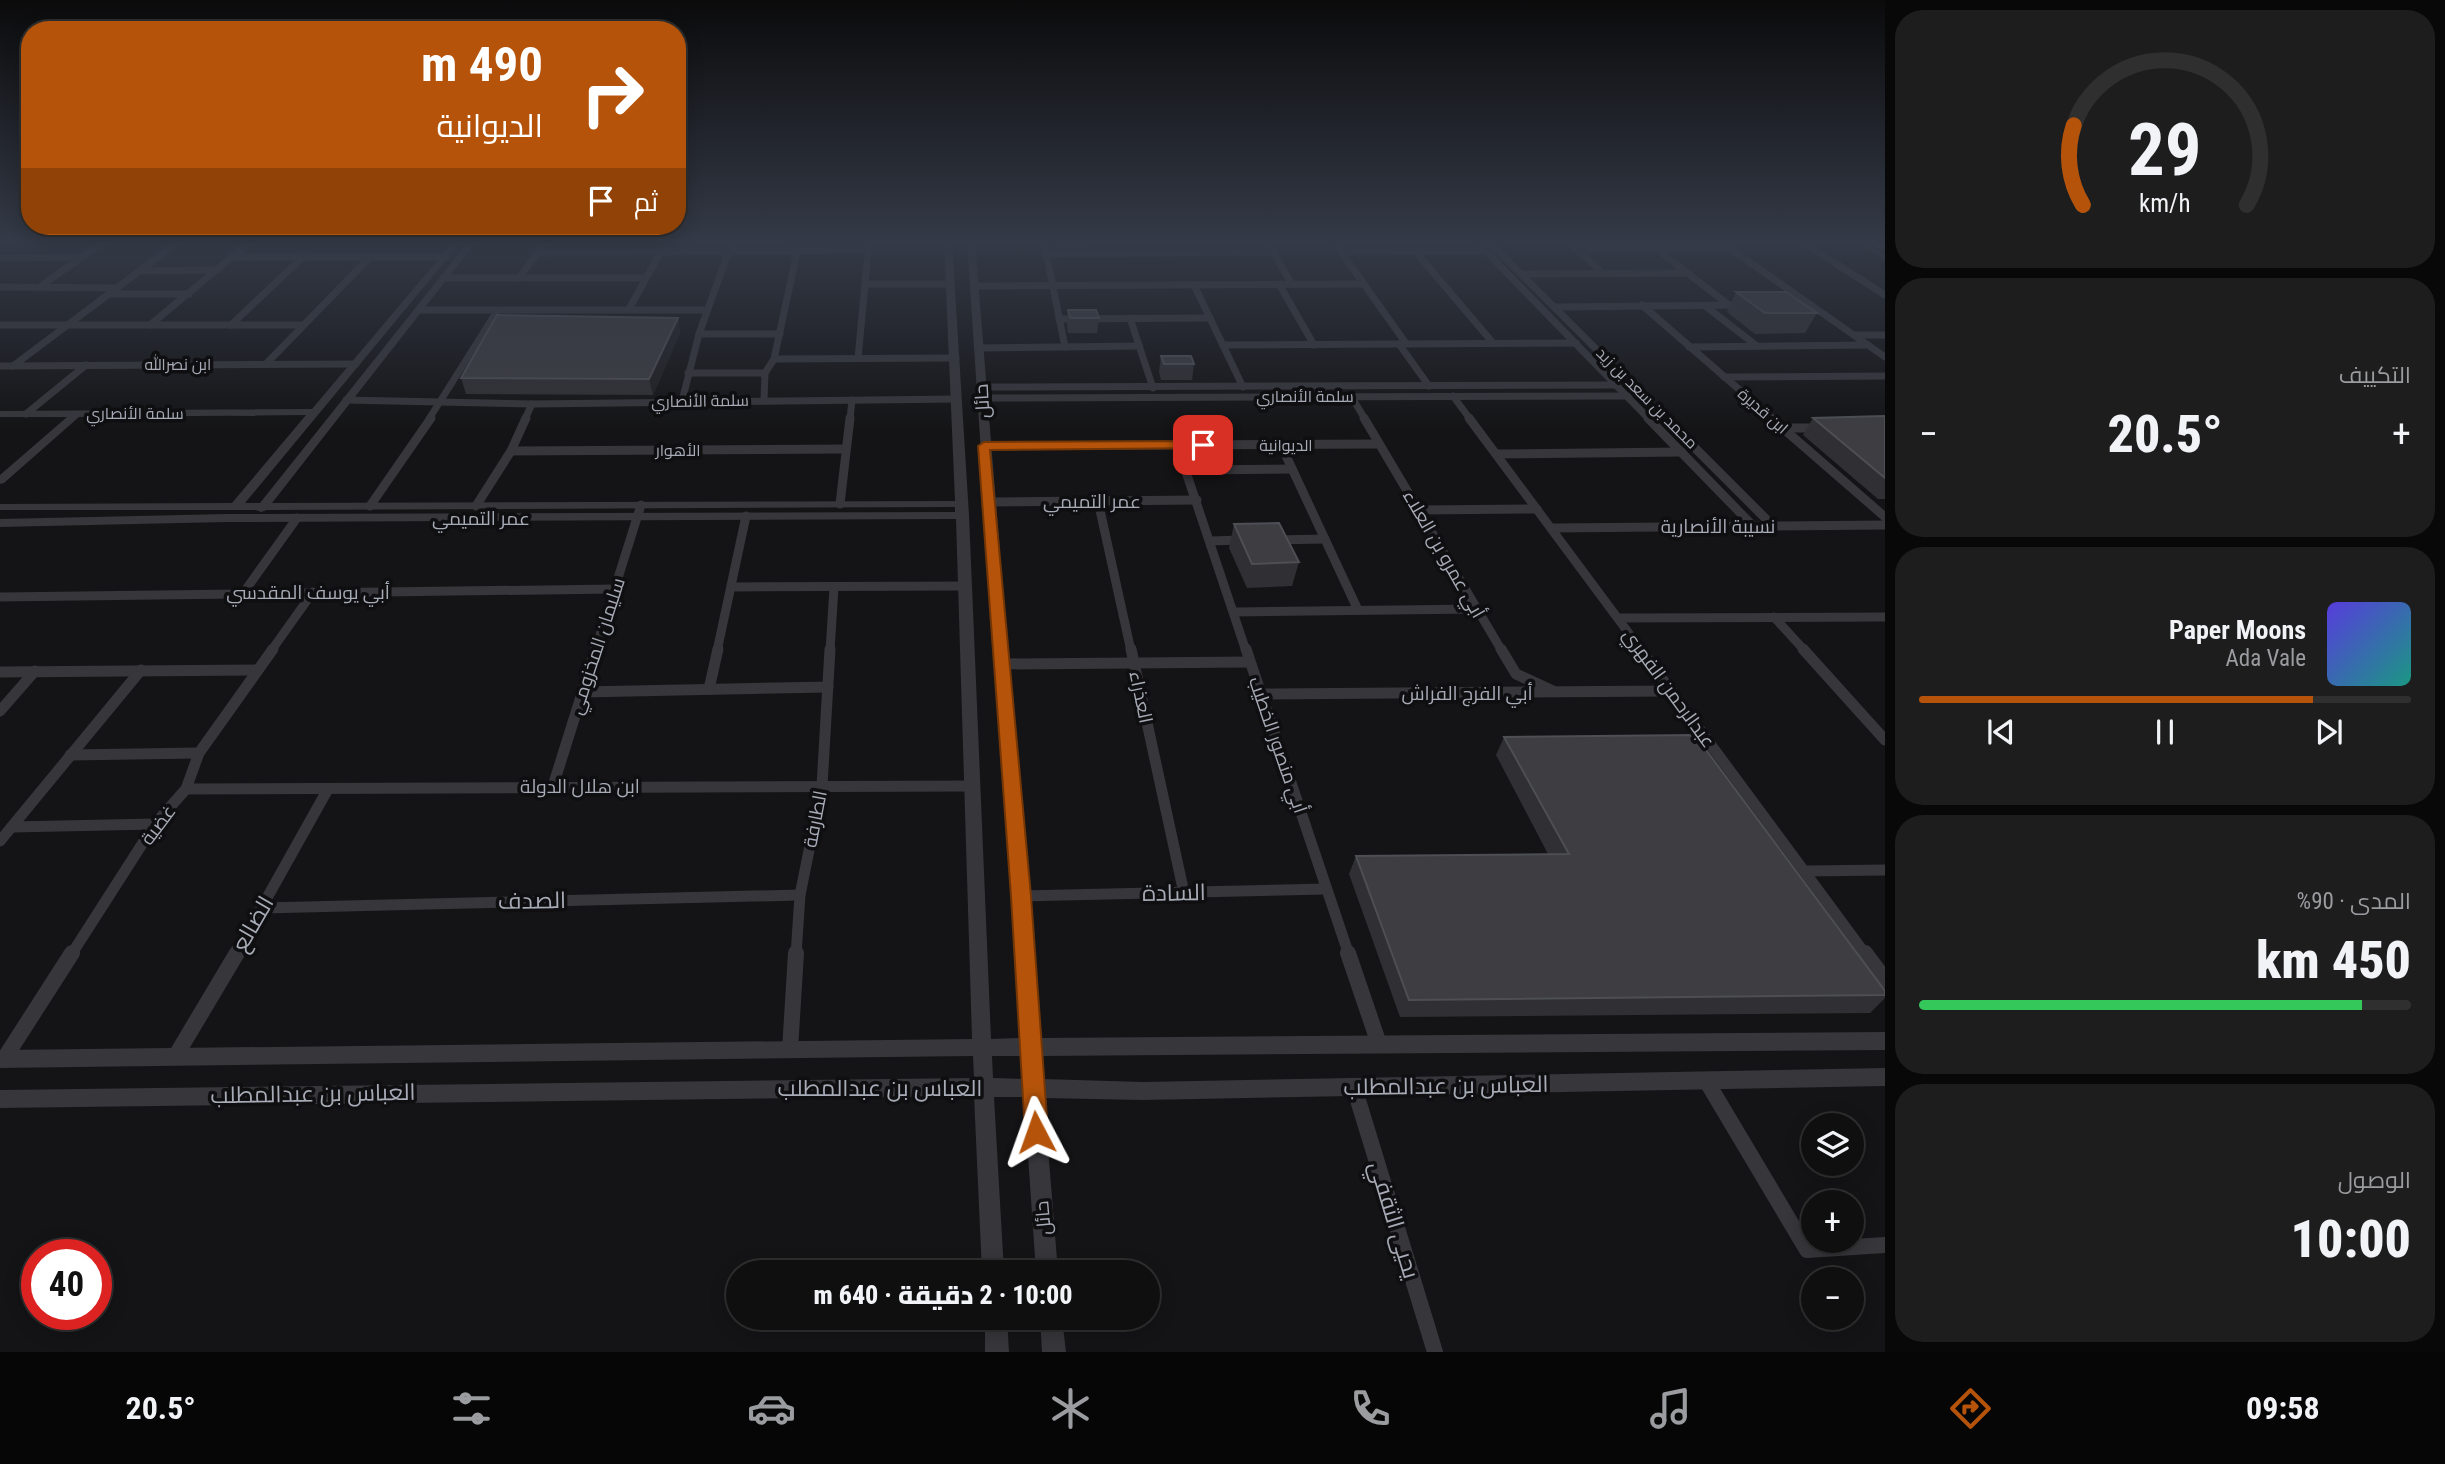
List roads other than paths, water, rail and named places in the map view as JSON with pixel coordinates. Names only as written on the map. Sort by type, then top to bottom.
[{"type":"street","points":[[13,366],[94,305]]},
{"type":"street","points":[[150,325],[175,305]]},
{"type":"street","points":[[231,325],[252,305]]},
{"type":"street","points":[[266,364],[323,305]]},
{"type":"street","points":[[227,518],[312,412],[404,305]]},
{"type":"street","points":[[261,509],[423,305]]},
{"type":"street","points":[[629,309],[631,305]]},
{"type":"street","points":[[682,401],[709,305]]},
{"type":"street","points":[[764,400],[765,373],[775,359],[786,305]]},
{"type":"street","points":[[858,358],[864,305]]},
{"type":"street","name":"حائل","points":[[952,305],[974,786],[981,1048],[992,1260]]},
{"type":"street","name":"حائل","points":[[975,305],[1046,1260]]},
{"type":"street","points":[[1056,305],[1066,346]]},
{"type":"street","points":[[1204,305],[1243,387]]},
{"type":"street","points":[[1291,305],[1314,345]]},
{"type":"street","points":[[1379,305],[1405,342],[1399,344]]},
{"type":"street","points":[[1461,305],[1493,343]]},
{"type":"street","name":"محمد بن سعد بن زيد","points":[[1539,305],[1753,526]]},
{"type":"street","points":[[1556,307],[1698,305]]},
{"type":"street","points":[[1704,305],[1757,346]]},
{"type":"street","points":[[1812,305],[1885,357]]},
{"type":"street","name":"ابن قديرة","points":[[1642,306],[1885,517]]},
{"type":"street","name":"محمد بن سعد بن زيد","points":[[1556,307],[1773,526]]},
{"type":"street","points":[[419,310],[707,310]]},
{"type":"street","points":[[370,506],[442,401],[497,310]]},
{"type":"street","points":[[1130,318],[1153,388]]},
{"type":"street","points":[[1059,319],[1210,318]]},
{"type":"street","points":[[0,325],[303,325]]},
{"type":"street","points":[[699,334],[780,334]]},
{"type":"street","points":[[1854,335],[1885,335]]},
{"type":"street","points":[[1223,345],[1576,343]]},
{"type":"street","points":[[1399,344],[1429,386]]},
{"type":"street","points":[[1689,347],[1868,345]]},
{"type":"street","points":[[978,348],[1139,346]]},
{"type":"street","points":[[775,359],[956,358]]},
{"type":"street","name":"ابن نصرالله","points":[[0,366],[356,363]]},
{"type":"street","points":[[26,414],[86,365]]},
{"type":"street","points":[[688,373],[765,373]]},
{"type":"street","points":[[1724,377],[1885,376]]},
{"type":"street","points":[[1596,385],[1614,391],[1608,396]]},
{"type":"street","name":"سلمة الأنصاري","points":[[982,393],[1153,388],[1618,385]]},
{"type":"street","name":"سلمة الأنصاري","points":[[982,393],[1628,396]]},
{"type":"street","name":"أبي عمرو بن العلاء","points":[[1351,396],[1516,674],[1556,692]]},
{"type":"street","name":"عبدالرحمن الفهري","points":[[1453,396],[1885,980]]},
{"type":"street","name":"سلمة الأنصاري","points":[[346,400],[533,404],[957,399]]},
{"type":"street","points":[[840,505],[852,400]]},
{"type":"street","points":[[476,506],[511,451],[533,404]]},
{"type":"street","name":"سلمة الأنصاري","points":[[0,414],[312,412]]},
{"type":"street","points":[[0,470],[63,414]]},
{"type":"street","points":[[0,481],[76,414]]},
{"type":"street","points":[[1783,428],[1834,428]]},
{"type":"street","points":[[1281,444],[1358,610]]},
{"type":"street","name":"الديوانية","points":[[984,446],[1379,444]]},
{"type":"street","name":"أبي منصور الخطيب","points":[[1177,445],[1379,1044]]},
{"type":"street","name":"الأهوار","points":[[511,451],[846,449]]},
{"type":"street","points":[[1496,454],[1682,452]]},
{"type":"street","points":[[1186,470],[1292,469]]},
{"type":"street","name":"عمر التميمي","points":[[988,502],[1197,500]]},
{"type":"street","name":"العذراء","points":[[1098,501],[1184,893]]},
{"type":"street","name":"سليمان المخزومي","points":[[553,786],[641,505]]},
{"type":"street","points":[[0,508],[840,505],[962,510]]},
{"type":"street","points":[[1420,510],[1537,509]]},
{"type":"street","name":"عمر التميمي","points":[[0,523],[227,518],[638,518],[962,510]]},
{"type":"street","points":[[709,689],[746,516]]},
{"type":"street","points":[[244,592],[297,518]]},
{"type":"street","name":"نسيبة الأنصارية","points":[[1551,528],[1885,525]]},
{"type":"street","points":[[1261,540],[1325,539]]},
{"type":"street","points":[[1210,541],[1248,540]]},
{"type":"street","points":[[732,587],[966,586]]},
{"type":"street","name":"الطارفة","points":[[790,1050],[800,895],[822,786],[834,587]]},
{"type":"street","name":"أبي يوسف المقدسي","points":[[0,597],[615,589]]},
{"type":"street","name":"غضية","points":[[2,1059],[155,824],[186,789],[198,753],[313,592]]},
{"type":"street","points":[[1234,612],[1476,609]]},
{"type":"street","points":[[1774,617],[1885,740]]},
{"type":"street","points":[[1618,618],[1885,617]]},
{"type":"street","points":[[1002,664],[1250,662]]},
{"type":"street","points":[[0,841],[141,670]]},
{"type":"street","points":[[0,671],[258,670]]},
{"type":"street","points":[[0,710],[35,671]]},
{"type":"street","points":[[583,692],[828,687]]},
{"type":"street","name":"أبي الفرج الفراش","points":[[1263,694],[1672,691]]},
{"type":"street","points":[[70,755],[198,753]]},
{"type":"street","name":"ابن هلال الدولة","points":[[186,789],[974,786]]},
{"type":"street","name":"الضالع","points":[[175,1057],[263,908],[328,789]]},
{"type":"street","points":[[12,827],[155,824]]},
{"type":"street","points":[[1805,871],[1885,870]]},
{"type":"street","name":"السادة","points":[[1021,896],[1326,889]]},
{"type":"street","name":"الصدف","points":[[263,908],[800,895]]},
{"type":"street","name":"العباس بن عبدالمطلب","points":[[2,1059],[1030,1047],[1885,1041]]},
{"type":"street","name":"العباس بن عبدالمطلب","points":[[0,1098],[983,1087],[1143,1091],[1885,1077]]},
{"type":"street","points":[[1707,1082],[1807,1250],[1885,1245]]},
{"type":"street","name":"يحيى الثقفي","points":[[1354,1087],[1434,1352]]},
{"type":"street","points":[[996,1330],[997,1352]]},
{"type":"street","points":[[1052,1330],[1054,1352]]}]
